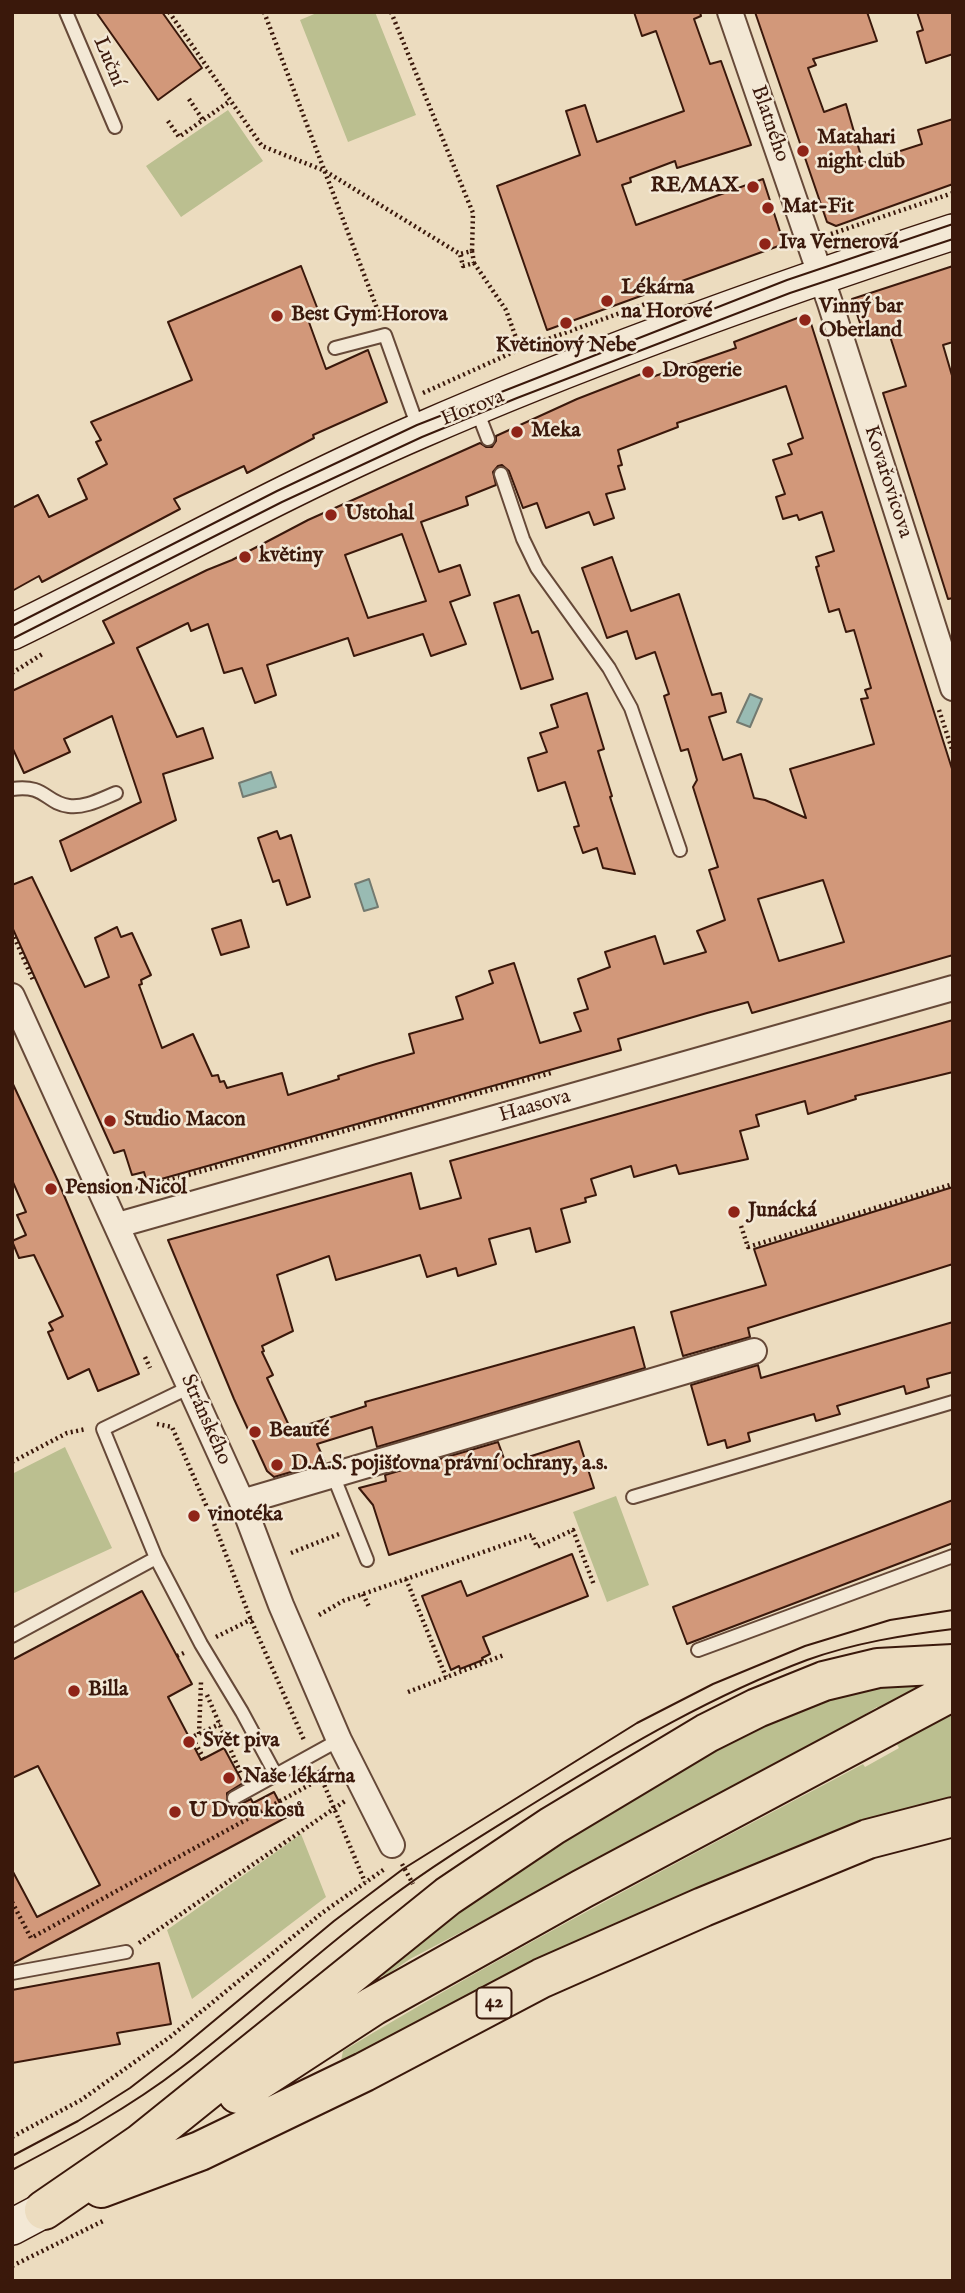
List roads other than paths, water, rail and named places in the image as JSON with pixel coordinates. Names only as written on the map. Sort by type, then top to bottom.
[{"type":"highway","points":[[28,2219],[169,2121],[449,1896],[564,1819],[707,1733],[757,1707],[824,1681],[878,1668],[953,1664]]},
{"type":"highway","points":[[28,2219],[162,2143],[373,2006],[582,1889],[953,1692]]},
{"type":"highway","name":"42","points":[[28,2219],[200,2151],[364,2072],[542,1978],[703,1907],[868,1839],[953,1817]]},
{"type":"street","name":"Blatného","points":[[730,12],[820,275]]},
{"type":"street","name":"Horova","points":[[12,632],[280,496],[414,415],[482,424],[713,313],[953,232]]},
{"type":"street","name":"Kovařovicova","points":[[820,275],[953,688]]},
{"type":"street","name":"Haasova","points":[[118,1225],[953,988]]},
{"type":"street","name":"Stránského","points":[[12,996],[242,1502],[281,1605],[340,1740],[396,1852]]},
{"type":"street","points":[[242,1502],[754,1351]]},
{"type":"lane","name":"Luční","points":[[66,12],[115,127]]},
{"type":"lane","points":[[335,348],[385,335],[414,415]]},
{"type":"lane","points":[[501,474],[523,539],[537,568],[609,668],[631,708],[680,850]]},
{"type":"lane","points":[[12,789],[33,788],[67,806],[88,804],[116,793]]},
{"type":"lane","points":[[190,1387],[103,1429],[156,1558],[201,1644],[276,1775]]},
{"type":"lane","points":[[633,1497],[953,1402]]},
{"type":"lane","points":[[333,1475],[367,1560]]},
{"type":"lane","points":[[698,1650],[953,1556]]},
{"type":"lane","points":[[12,1636],[156,1558]]},
{"type":"lane","points":[[234,1798],[340,1740]]},
{"type":"lane","points":[[12,1973],[126,1952]]},
{"type":"water","points":[[750,694],[762,699],[750,727],[737,722]]},
{"type":"water","points":[[271,772],[276,787],[243,797],[239,783]]},
{"type":"water","points":[[369,879],[378,907],[364,911],[355,884]]},
{"type":"tram line","points":[[12,626],[277,491],[417,425],[787,280],[953,224]]},
{"type":"tram line","points":[[12,639],[282,502],[422,437],[790,293],[953,239]]},
{"type":"tram line","points":[[12,2156],[78,2121],[130,2088],[334,1921],[403,1869],[637,1723],[713,1684],[805,1646],[890,1620],[953,1610]]},
{"type":"tram line","points":[[12,2170],[78,2135],[162,2082],[406,1886],[484,1834],[640,1740],[738,1689],[807,1660],[879,1640],[953,1629]]},
{"type":"place","name":"Matahari night club","points":[[803,151]]},
{"type":"place","name":"RE/MAX","points":[[753,187]]},
{"type":"place","name":"Mat-Fit","points":[[768,208]]},
{"type":"place","name":"Iva Vernerová","points":[[765,244]]},
{"type":"place","name":"Lékárna na Horové","points":[[607,301]]},
{"type":"place","name":"Best Gym Horova","points":[[277,316]]},
{"type":"place","name":"Vinný bar Oberland","points":[[805,320]]},
{"type":"place","name":"Květinový Nebe","points":[[566,323]]},
{"type":"place","name":"Drogerie","points":[[648,372]]},
{"type":"place","name":"Meka","points":[[517,432]]},
{"type":"place","name":"Ustohal","points":[[331,515]]},
{"type":"place","name":"květiny","points":[[245,557]]},
{"type":"place","name":"Studio Macon","points":[[110,1121]]},
{"type":"place","name":"Pension Nicol","points":[[51,1189]]},
{"type":"place","name":"Junácká","points":[[734,1212]]},
{"type":"place","name":"Beauté","points":[[255,1432]]},
{"type":"place","name":"D.A.S. pojišťovna právní ochrany, a.s.","points":[[277,1465]]},
{"type":"place","name":"vinotéka","points":[[194,1516]]},
{"type":"place","name":"Billa","points":[[74,1691]]},
{"type":"place","name":"Svět piva","points":[[189,1742]]},
{"type":"place","name":"Naše lékárna","points":[[229,1778]]},
{"type":"place","name":"U Dvou kosů","points":[[175,1812]]}]
